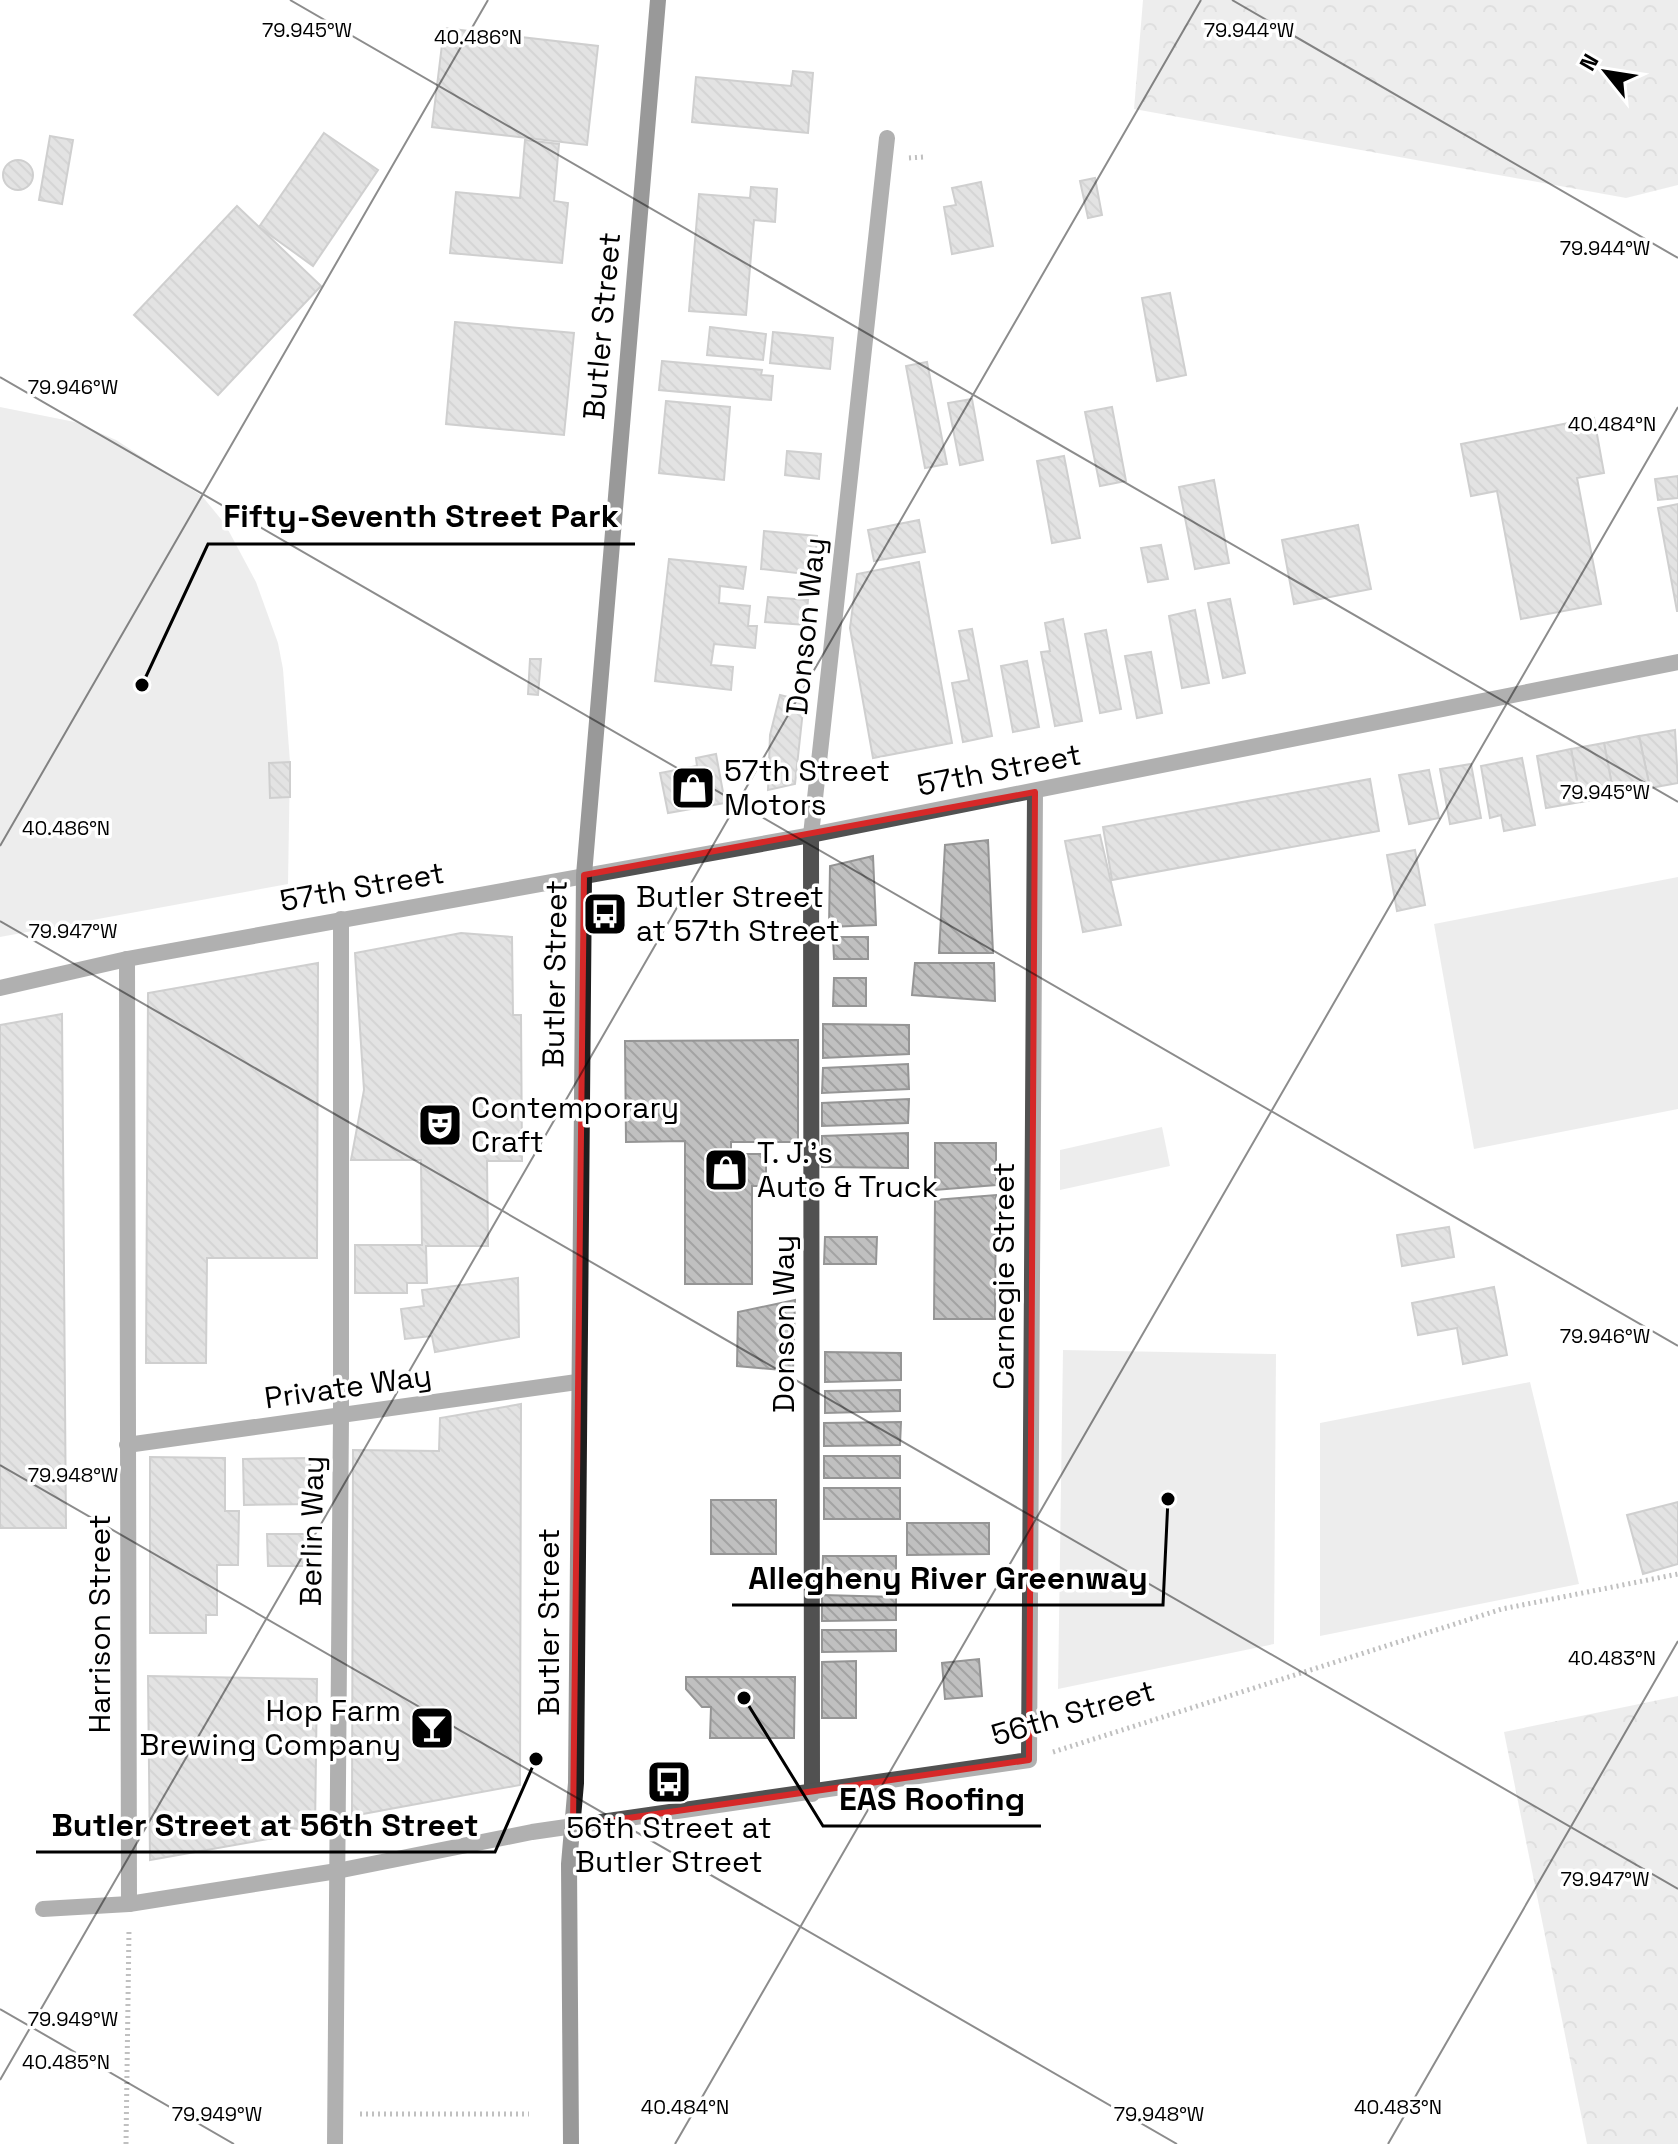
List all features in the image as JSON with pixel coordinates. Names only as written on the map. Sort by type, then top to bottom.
[{"type":"main road","name":"Butler Street","points":[[571,2144],[569,1864],[576,1783],[577,1382],[584,875],[658,0]]},
{"type":"street","name":"Donson Way","points":[[812,1794],[811,835],[887,138]]},
{"type":"street","name":"57th Street","points":[[0,988],[127,959],[1035,792],[1678,662]]},
{"type":"street","name":"Carnegie Street","points":[[1029,1760],[1035,792]]},
{"type":"street","name":"Berlin Way","points":[[335,2144],[341,1417],[341,919]]},
{"type":"street","name":"Harrison Street","points":[[127,959],[129,1904]]},
{"type":"street","name":"Private Way","points":[[127,1445],[577,1382]]},
{"type":"street","name":"56th Street","points":[[43,1909],[129,1904],[337,1871],[573,1826],[812,1794],[1029,1760]]},
{"type":"path","name":"56th Street","points":[[1029,1760],[1502,1609],[1678,1574]]},
{"type":"path","points":[[126,2144],[129,1904]]},
{"type":"path","points":[[335,2114],[529,2114]]},
{"type":"highlighted area","points":[[1035,792],[1029,1760],[573,1826],[584,875]]},
{"type":"green space","points":[[1143,0],[1678,0],[1678,185],[1626,198],[1134,109]]},
{"type":"green space","points":[[0,407],[75,422],[116,440],[202,496],[225,524],[256,582],[278,643],[283,669],[290,762],[288,884],[0,937]]},
{"type":"green space","points":[[1678,877],[1678,1109],[1474,1149],[1434,924]]},
{"type":"green space","points":[[1162,1127],[1170,1166],[1060,1190],[1060,1150]]},
{"type":"green space","points":[[1063,1350],[1276,1354],[1274,1644],[1058,1689]]},
{"type":"green space","points":[[1530,1382],[1579,1584],[1320,1636],[1320,1423]]},
{"type":"green space","points":[[1678,1696],[1678,2144],[1587,2144],[1504,1732]]},
{"type":"building","points":[[444,28],[598,46],[587,145],[432,127]]},
{"type":"building","points":[[793,71],[813,73],[808,133],[692,122],[696,77],[791,86]]},
{"type":"building","points":[[324,133],[378,170],[313,266],[259,227]]},
{"type":"building","points":[[50,136],[73,140],[62,204],[39,200]]},
{"type":"building","points":[[525,140],[559,144],[554,201],[568,203],[562,263],[450,253],[456,192],[520,198]]},
{"type":"building","points":[[18,160],[28,165],[33,175],[28,185],[18,190],[8,185],[3,175],[8,165]]},
{"type":"building","points":[[1095,178],[1102,215],[1088,218],[1080,181]]},
{"type":"building","points":[[981,182],[993,246],[952,254],[944,207],[956,205],[952,188]]},
{"type":"building","points":[[751,187],[777,189],[775,222],[754,220],[746,315],[689,311],[699,194],[750,198]]},
{"type":"building","points":[[237,206],[321,286],[218,395],[134,315]]},
{"type":"building","points":[[1170,293],[1186,375],[1157,381],[1142,298]]},
{"type":"building","points":[[455,322],[574,333],[564,435],[446,424]]},
{"type":"building","points":[[710,327],[766,334],[763,360],[707,355]]},
{"type":"building","points":[[773,332],[833,338],[830,369],[770,363]]},
{"type":"building","points":[[662,361],[762,370],[761,375],[773,376],[771,400],[659,390]]},
{"type":"building","points":[[927,362],[947,464],[925,468],[906,366]]},
{"type":"building","points":[[972,399],[983,460],[960,465],[948,403]]},
{"type":"building","points":[[666,401],[730,407],[724,480],[659,473]]},
{"type":"building","points":[[1112,407],[1126,481],[1100,486],[1085,412]]},
{"type":"building","points":[[1594,418],[1604,473],[1577,478],[1601,604],[1521,619],[1497,491],[1471,496],[1461,444]]},
{"type":"building","points":[[787,451],[821,454],[819,479],[785,475]]},
{"type":"building","points":[[1064,456],[1080,538],[1052,543],[1037,461]]},
{"type":"building","points":[[1678,476],[1678,498],[1658,500],[1655,479]]},
{"type":"building","points":[[1214,480],[1229,563],[1195,569],[1179,487]]},
{"type":"building","points":[[1678,504],[1678,611],[1677,611],[1658,508]]},
{"type":"building","points":[[919,520],[925,552],[874,561],[868,530]]},
{"type":"building","points":[[1358,525],[1371,589],[1294,604],[1282,540]]},
{"type":"building","points":[[764,531],[817,536],[814,575],[761,569]]},
{"type":"building","points":[[1161,545],[1168,579],[1148,582],[1141,548]]},
{"type":"building","points":[[669,559],[746,567],[743,589],[720,586],[719,603],[750,606],[748,626],[757,626],[755,648],[714,644],[711,665],[733,667],[731,690],[655,681]]},
{"type":"building","points":[[919,562],[952,743],[873,758],[850,628],[857,574]]},
{"type":"building","points":[[768,597],[808,600],[806,625],[765,622]]},
{"type":"building","points":[[1230,599],[1245,673],[1223,678],[1208,603]]},
{"type":"building","points":[[1195,610],[1209,683],[1182,688],[1169,616]]},
{"type":"building","points":[[1063,619],[1082,721],[1055,726],[1041,652],[1050,651],[1045,623]]},
{"type":"building","points":[[972,629],[992,736],[963,742],[952,683],[969,680],[959,631]]},
{"type":"building","points":[[1106,630],[1121,709],[1100,713],[1085,634]]},
{"type":"building","points":[[1151,652],[1162,713],[1137,718],[1125,656]]},
{"type":"building","points":[[530,659],[541,659],[538,695],[528,694]]},
{"type":"building","points":[[1027,661],[1039,727],[1013,732],[1001,666]]},
{"type":"building","points":[[780,695],[804,701],[795,784],[768,790],[770,735]]},
{"type":"building","points":[[1675,730],[1678,783],[1650,788],[1639,736]]},
{"type":"building","points":[[1639,736],[1650,788],[1614,796],[1604,743]]},
{"type":"building","points":[[1604,743],[1614,796],[1581,802],[1571,749]]},
{"type":"building","points":[[1571,749],[1581,802],[1546,808],[1537,756]]},
{"type":"building","name":"57th Street Motors","points":[[716,754],[725,803],[668,813],[660,773],[697,766],[696,758]]},
{"type":"building","points":[[1522,758],[1535,825],[1504,831],[1501,815],[1490,818],[1481,766]]},
{"type":"building","points":[[290,762],[290,797],[270,798],[269,763]]},
{"type":"building","points":[[1471,764],[1481,818],[1450,824],[1440,769]]},
{"type":"building","points":[[1429,770],[1439,818],[1409,824],[1399,775]]},
{"type":"building","points":[[1370,779],[1379,831],[1112,880],[1103,827]]},
{"type":"building","points":[[1100,835],[1121,925],[1083,932],[1065,841]]},
{"type":"building","points":[[988,840],[993,953],[939,953],[945,845]]},
{"type":"building","points":[[1415,850],[1425,905],[1397,911],[1387,855]]},
{"type":"building","points":[[873,856],[876,925],[829,927],[830,866]]},
{"type":"building","name":"Contemporary Craft","points":[[461,933],[512,937],[513,1015],[521,1015],[522,1161],[487,1161],[488,1246],[426,1246],[427,1283],[407,1283],[407,1293],[355,1293],[355,1245],[422,1245],[421,1160],[351,1160],[364,1090],[355,953]]},
{"type":"building","points":[[833,937],[868,937],[868,959],[834,959]]},
{"type":"building","points":[[318,963],[317,1258],[207,1258],[206,1363],[146,1363],[148,993]]},
{"type":"building","points":[[915,963],[994,963],[995,1001],[912,995]]},
{"type":"building","points":[[834,978],[866,978],[866,1006],[833,1006]]},
{"type":"building","points":[[62,1014],[66,1528],[0,1528],[0,1025]]},
{"type":"building","points":[[823,1024],[909,1025],[909,1054],[823,1058]]},
{"type":"building","name":"T. J.'s Auto & Truck","points":[[798,1040],[798,1142],[731,1142],[731,1154],[766,1154],[766,1186],[752,1186],[752,1284],[685,1284],[685,1141],[626,1142],[625,1041]]},
{"type":"building","points":[[908,1064],[909,1089],[822,1093],[823,1068]]},
{"type":"building","points":[[909,1099],[908,1123],[822,1126],[822,1103]]},
{"type":"building","points":[[908,1133],[908,1168],[822,1167],[822,1136]]},
{"type":"building","points":[[935,1143],[996,1143],[996,1185],[935,1190]]},
{"type":"building","points":[[996,1195],[995,1319],[934,1319],[935,1200]]},
{"type":"building","points":[[1449,1227],[1454,1257],[1402,1266],[1397,1235]]},
{"type":"building","points":[[825,1237],[877,1237],[876,1264],[824,1264]]},
{"type":"building","points":[[518,1278],[519,1337],[435,1352],[432,1336],[405,1339],[401,1309],[424,1306],[422,1290]]},
{"type":"building","points":[[1494,1287],[1507,1355],[1463,1364],[1457,1328],[1418,1335],[1412,1303]]},
{"type":"building","points":[[795,1300],[793,1371],[737,1366],[738,1312]]},
{"type":"building","points":[[825,1352],[901,1353],[901,1380],[825,1382]]},
{"type":"building","points":[[900,1390],[900,1411],[825,1413],[825,1391]]},
{"type":"building","points":[[521,1404],[520,1785],[352,1816],[353,1450],[439,1451],[440,1418]]},
{"type":"building","points":[[901,1422],[900,1445],[824,1446],[824,1423]]},
{"type":"building","points":[[824,1456],[900,1456],[900,1478],[824,1478]]},
{"type":"building","points":[[150,1457],[225,1458],[225,1511],[239,1511],[238,1565],[217,1565],[217,1615],[206,1615],[206,1633],[150,1633]]},
{"type":"building","points":[[310,1458],[311,1504],[244,1505],[243,1459]]},
{"type":"building","points":[[824,1488],[900,1488],[900,1519],[824,1519]]},
{"type":"building","points":[[711,1500],[776,1500],[776,1554],[711,1554]]},
{"type":"building","points":[[1678,1502],[1678,1564],[1643,1574],[1627,1515]]},
{"type":"building","points":[[907,1523],[989,1523],[989,1554],[907,1555]]},
{"type":"building","points":[[267,1534],[308,1534],[309,1566],[268,1566]]},
{"type":"building","points":[[823,1556],[896,1556],[896,1586],[822,1585]]},
{"type":"building","points":[[822,1595],[896,1597],[896,1620],[822,1621]]},
{"type":"building","points":[[822,1630],[896,1630],[896,1651],[822,1652]]},
{"type":"building","points":[[979,1659],[982,1696],[945,1699],[942,1663]]},
{"type":"building","points":[[856,1661],[856,1718],[822,1718],[822,1662]]},
{"type":"building","points":[[148,1676],[317,1679],[315,1831],[273,1826],[274,1838],[150,1860]]},
{"type":"building","points":[[686,1677],[795,1677],[794,1738],[710,1738],[711,1707],[702,1707],[686,1689]]},
{"type":"place","name":"Fifty-Seventh Street Park","points":[[142,685]]},
{"type":"place","name":"57th Street Motors","points":[[693,788]]},
{"type":"place","name":"Butler Street at 57th Street","points":[[605,914]]},
{"type":"place","name":"Contemporary Craft","points":[[440,1125]]},
{"type":"place","name":"T. J.'s Auto & Truck","points":[[726,1170]]},
{"type":"place","name":"Allegheny River Greenway","points":[[1168,1499]]},
{"type":"place","name":"EAS Roofing","points":[[744,1698]]},
{"type":"place","name":"Hop Farm Brewing Company","points":[[432,1728]]},
{"type":"place","name":"Butler Street at 56th Street","points":[[536,1759]]},
{"type":"place","name":"56th Street at Butler Street","points":[[669,1782]]}]
